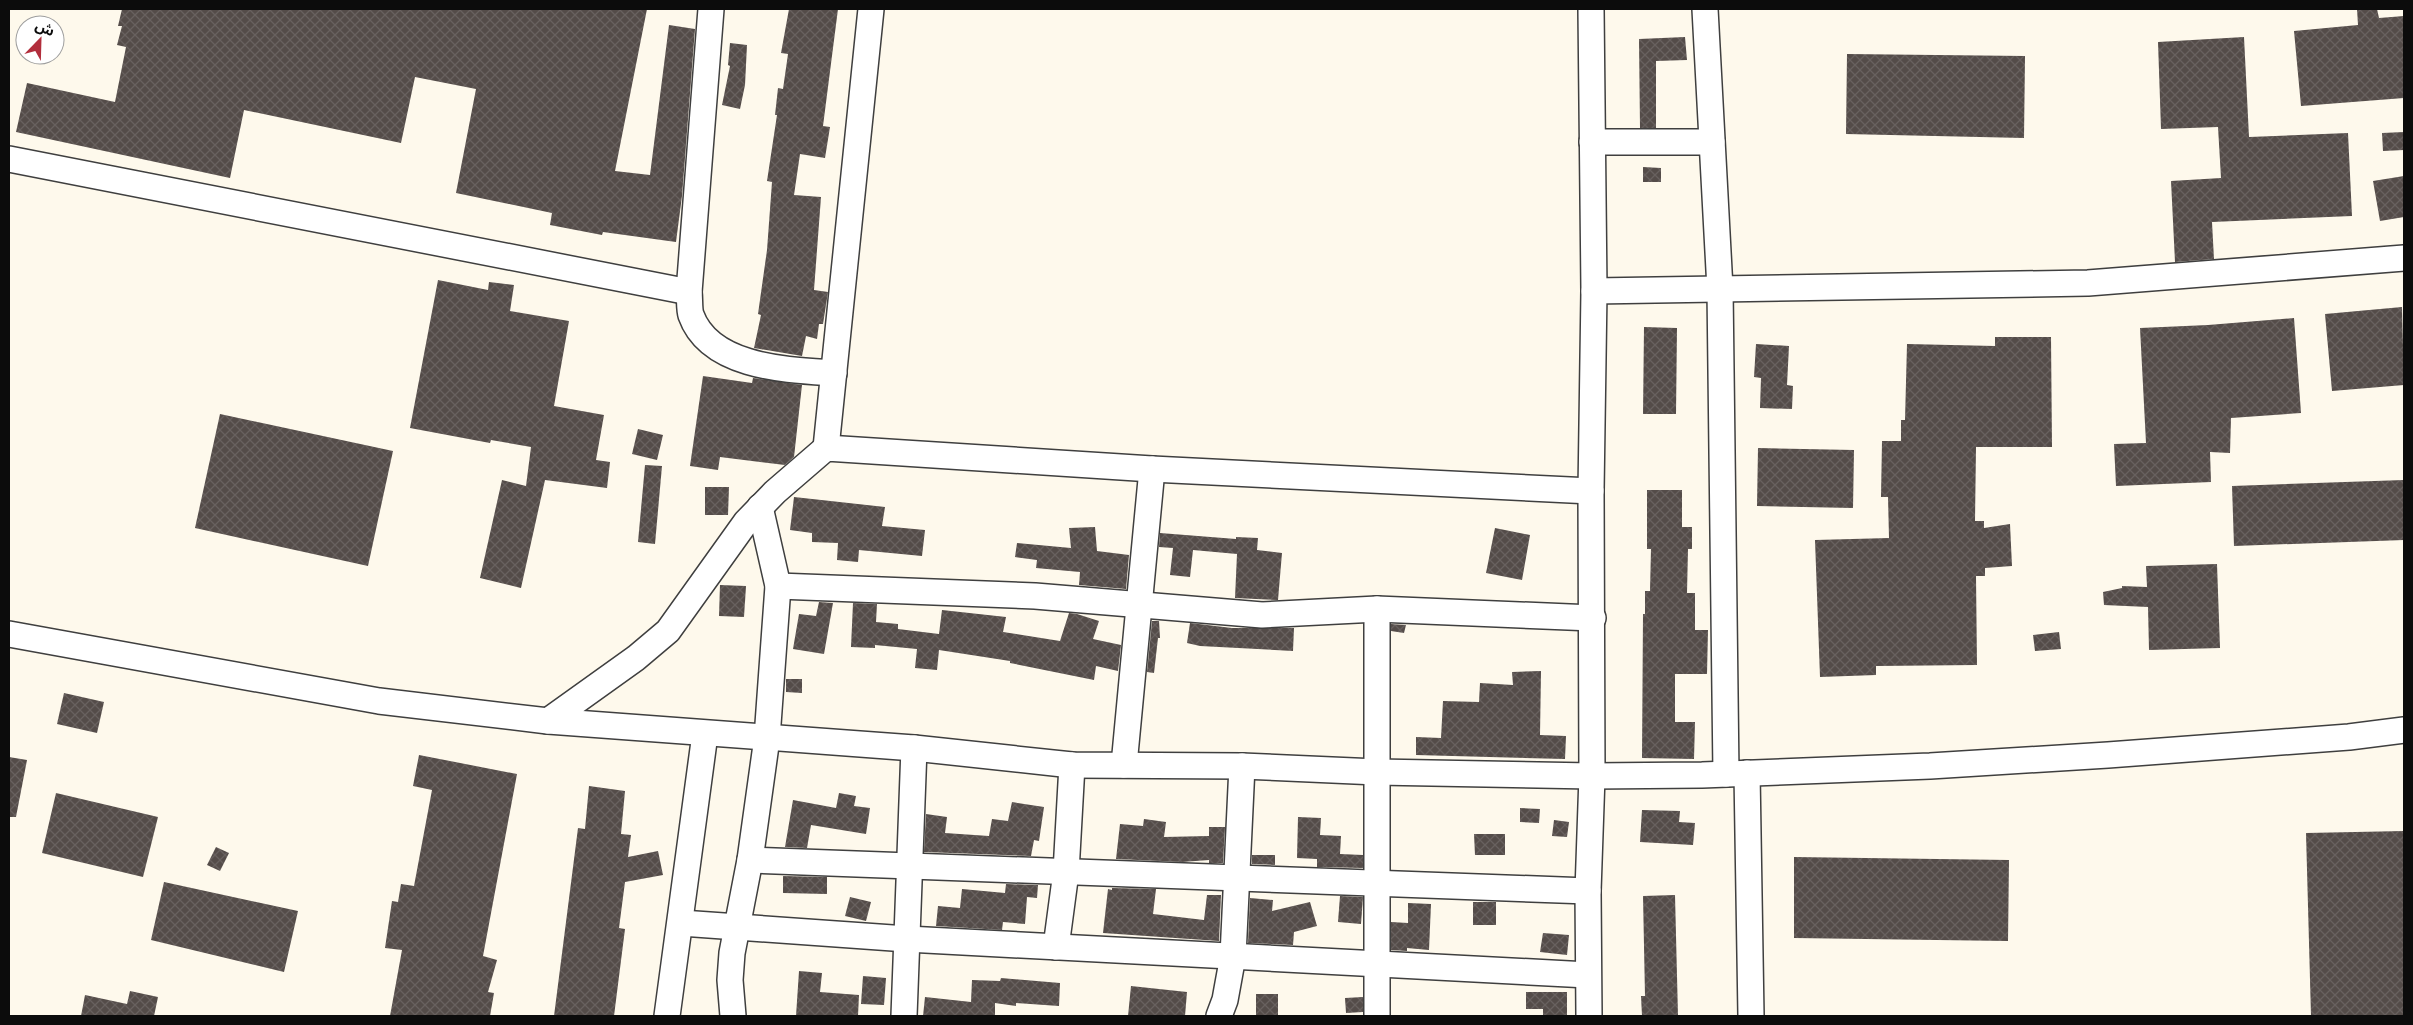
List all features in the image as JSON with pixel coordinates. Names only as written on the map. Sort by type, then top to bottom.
[{"type":"street","points":[[711,9],[689,292],[691,315],[700,332],[714,346],[756,364],[776,369],[834,373]]},
{"type":"street","points":[[826,448],[871,9]]},
{"type":"street","points":[[1589,1016],[1588,891],[1592,776],[1593,618],[1591,491],[1594,291],[1591,9]]},
{"type":"street","points":[[1705,9],[1720,289],[1737,774],[1751,1016]]},
{"type":"street","points":[[1592,142],[1712,142]]},
{"type":"street","points":[[9,160],[689,292]]},
{"type":"street","points":[[1594,291],[2088,283],[2404,258]]},
{"type":"street","points":[[548,721],[636,658],[668,631],[746,522],[791,477],[826,448],[1152,469],[1591,491]]},
{"type":"street","points":[[1124,765],[1152,469]]},
{"type":"street","points":[[733,1016],[730,980],[736,926],[750,860],[767,738],[778,586],[760,507]]},
{"type":"street","points":[[778,586],[1035,596],[1262,615],[1377,609],[1593,618]]},
{"type":"street","points":[[1377,609],[1377,1016]]},
{"type":"street","points":[[9,634],[379,701],[548,721],[914,748],[1072,764],[1242,766],[1377,772],[1592,776],[1737,774],[1930,766],[2108,755],[2349,737],[2404,730]]},
{"type":"street","points":[[667,1016],[706,734]]},
{"type":"street","points":[[904,1016],[908,866],[914,748]]},
{"type":"street","points":[[1056,947],[1066,872],[1072,764]]},
{"type":"street","points":[[1219,1016],[1225,1000],[1233,956],[1242,766]]},
{"type":"street","points":[[750,860],[1588,891]]},
{"type":"street","points":[[681,923],[1056,947],[1588,975]]},
{"type":"building","points":[[122,9],[647,9],[615,171],[650,175],[669,25],[695,29],[682,196],[676,242],[603,232],[602,235],[550,225],[552,213],[456,193],[476,89],[415,77],[401,143],[244,110],[230,178],[16,132],[27,83],[115,102],[126,47],[117,45],[122,26],[118,26]]},
{"type":"building","points":[[789,9],[838,9],[823,126],[830,127],[825,158],[800,154],[794,195],[821,197],[814,290],[828,292],[823,324],[819,324],[817,339],[806,336],[802,356],[754,348],[761,315],[758,314],[767,250],[772,182],[767,181],[777,115],[775,115],[778,88],[783,89],[788,54],[781,53]]},
{"type":"building","points":[[2357,9],[2377,9],[2379,18],[2404,16],[2404,98],[2301,106],[2294,31],[2358,25]]},
{"type":"building","points":[[1685,37],[1687,60],[1656,61],[1656,128],[1640,128],[1639,39]]},
{"type":"building","points":[[2244,37],[2249,137],[2348,133],[2352,216],[2212,222],[2214,259],[2175,262],[2171,181],[2221,178],[2218,127],[2161,129],[2158,42]]},
{"type":"building","points":[[730,43],[747,45],[745,85],[740,109],[722,105],[730,66],[728,65]]},
{"type":"building","points":[[1847,54],[2025,56],[2024,138],[1846,134]]},
{"type":"building","points":[[2404,132],[2404,150],[2383,151],[2382,133]]},
{"type":"building","points":[[1643,167],[1661,168],[1661,182],[1643,182]]},
{"type":"building","points":[[2404,176],[2404,217],[2380,221],[2373,181]]},
{"type":"building","points":[[438,280],[488,290],[489,282],[514,285],[510,311],[569,321],[554,406],[604,415],[596,460],[610,462],[607,488],[545,480],[521,588],[480,578],[502,480],[526,486],[531,447],[491,440],[490,443],[410,428]]},
{"type":"building","points":[[2402,307],[2404,385],[2332,391],[2325,314]]},
{"type":"building","points":[[2294,318],[2301,413],[2231,418],[2230,453],[2210,452],[2211,482],[2116,486],[2114,444],[2146,443],[2140,328]]},
{"type":"building","points":[[1644,327],[1677,328],[1676,414],[1643,414]]},
{"type":"building","points":[[1995,337],[2051,337],[2052,447],[1976,447],[1975,521],[1984,521],[1984,528],[2010,524],[2012,566],[1985,568],[1985,576],[1976,576],[1977,665],[1876,666],[1876,675],[1820,677],[1815,540],[1889,538],[1888,497],[1881,497],[1882,441],[1901,441],[1901,420],[1905,420],[1907,344],[1995,346]]},
{"type":"building","points":[[1756,344],[1789,346],[1787,385],[1793,386],[1792,409],[1760,408],[1761,378],[1754,377]]},
{"type":"building","points":[[703,376],[752,383],[753,378],[802,385],[794,457],[785,465],[720,457],[718,470],[690,466]]},
{"type":"building","points":[[220,414],[393,451],[368,566],[195,528]]},
{"type":"building","points":[[638,429],[663,435],[657,460],[632,454]]},
{"type":"building","points":[[1758,448],[1854,450],[1853,508],[1757,506]]},
{"type":"building","points":[[645,465],[662,466],[655,544],[638,542]]},
{"type":"building","points":[[2404,480],[2404,540],[2234,546],[2232,486]]},
{"type":"building","points":[[705,487],[729,487],[728,515],[705,515]]},
{"type":"building","points":[[1647,490],[1682,490],[1682,527],[1692,527],[1692,549],[1688,549],[1687,593],[1695,593],[1695,630],[1708,630],[1707,674],[1675,674],[1675,722],[1695,722],[1694,759],[1642,758],[1643,614],[1645,614],[1645,591],[1650,591],[1651,549],[1647,549]]},
{"type":"building","points":[[794,497],[885,507],[882,526],[925,530],[922,556],[859,550],[858,562],[837,560],[838,543],[812,542],[812,533],[790,530]]},
{"type":"building","points":[[1095,527],[1097,551],[1129,555],[1126,589],[1079,585],[1080,572],[1036,568],[1037,560],[1015,557],[1017,543],[1071,548],[1069,528]]},
{"type":"building","points":[[1495,528],[1530,535],[1522,580],[1486,573]]},
{"type":"building","points":[[1160,533],[1236,539],[1236,537],[1258,538],[1257,550],[1282,553],[1278,600],[1235,598],[1237,554],[1193,550],[1190,577],[1170,575],[1173,548],[1159,547]]},
{"type":"building","points":[[2217,564],[2220,648],[2149,650],[2148,607],[2104,605],[2103,592],[2122,588],[2122,586],[2147,587],[2146,566]]},
{"type":"building","points":[[720,585],[746,586],[744,617],[719,616]]},
{"type":"building","points":[[819,602],[833,603],[824,654],[793,649],[799,614],[816,616]]},
{"type":"building","points":[[853,603],[877,604],[876,622],[898,624],[898,629],[939,634],[942,610],[1006,617],[1003,632],[1060,641],[1069,613],[1077,614],[1099,621],[1093,639],[1121,645],[1118,671],[1096,666],[1094,680],[1010,663],[1010,661],[939,650],[937,670],[915,668],[917,649],[875,645],[875,648],[851,647]]},
{"type":"building","points":[[1152,621],[1159,621],[1160,638],[1158,638],[1154,673],[1147,672]]},
{"type":"building","points":[[1190,623],[1232,628],[1294,628],[1293,651],[1200,646],[1187,643]]},
{"type":"building","points":[[1391,624],[1406,625],[1404,633],[1391,631]]},
{"type":"building","points":[[2059,632],[2061,649],[2035,651],[2033,635]]},
{"type":"building","points":[[1541,671],[1540,735],[1566,736],[1565,759],[1416,755],[1416,737],[1441,738],[1443,701],[1479,702],[1480,683],[1513,685],[1512,672]]},
{"type":"building","points":[[786,679],[802,679],[802,693],[786,692]]},
{"type":"building","points":[[64,693],[104,702],[97,733],[57,724]]},
{"type":"building","points":[[419,755],[517,774],[483,956],[497,960],[488,992],[494,993],[490,1016],[390,1016],[402,950],[385,948],[392,901],[398,902],[401,884],[414,886],[432,790],[413,786]]},
{"type":"building","points":[[9,757],[27,760],[16,817],[9,817]]},
{"type":"building","points":[[589,786],[625,791],[621,834],[631,835],[628,857],[658,851],[663,875],[625,882],[619,928],[625,929],[614,1016],[554,1016],[578,828],[585,829]]},
{"type":"building","points":[[56,793],[158,817],[143,877],[42,853]]},
{"type":"building","points":[[839,793],[856,796],[854,806],[870,808],[866,834],[811,825],[807,848],[785,847],[793,800],[836,808]]},
{"type":"building","points":[[1012,802],[1044,807],[1039,841],[1034,840],[1031,856],[924,852],[926,814],[947,817],[945,833],[989,836],[992,819],[1008,821]]},
{"type":"building","points":[[1520,808],[1540,809],[1539,823],[1520,822]]},
{"type":"building","points":[[1642,810],[1680,811],[1679,822],[1695,823],[1693,845],[1640,842]]},
{"type":"building","points":[[1298,817],[1321,818],[1320,835],[1341,836],[1340,854],[1363,855],[1363,868],[1317,867],[1317,859],[1297,858]]},
{"type":"building","points":[[1144,819],[1166,822],[1164,837],[1209,836],[1209,827],[1225,827],[1223,863],[1209,863],[1209,860],[1182,862],[1116,859],[1120,824],[1143,826]]},
{"type":"building","points":[[1554,820],[1569,822],[1567,837],[1552,836]]},
{"type":"building","points":[[2404,831],[2404,1016],[2311,1016],[2306,833]]},
{"type":"building","points":[[1474,834],[1505,834],[1505,855],[1475,855]]},
{"type":"building","points":[[216,847],[229,853],[220,871],[207,865]]},
{"type":"building","points":[[1252,855],[1275,855],[1275,865],[1252,864]]},
{"type":"building","points":[[1794,857],[2009,860],[2008,941],[1794,938]]},
{"type":"building","points":[[783,876],[827,877],[827,894],[783,893]]},
{"type":"building","points":[[164,882],[298,911],[284,972],[151,940]]},
{"type":"building","points":[[1006,884],[1038,885],[1037,898],[1027,897],[1025,924],[1003,922],[1002,930],[936,926],[938,906],[960,908],[962,889],[1005,893]]},
{"type":"building","points":[[1112,888],[1156,889],[1153,914],[1204,920],[1207,895],[1221,895],[1219,941],[1103,933],[1108,889],[1112,890]]},
{"type":"building","points":[[1675,895],[1678,1016],[1642,1016],[1641,996],[1645,996],[1643,896]]},
{"type":"building","points":[[1340,896],[1363,897],[1361,924],[1338,922]]},
{"type":"building","points":[[850,897],[871,902],[866,921],[845,916]]},
{"type":"building","points":[[1250,898],[1273,900],[1272,911],[1310,902],[1317,926],[1294,932],[1293,945],[1248,943]]},
{"type":"building","points":[[1473,902],[1496,902],[1496,925],[1473,925]]},
{"type":"building","points":[[1408,903],[1431,904],[1429,950],[1407,948],[1407,951],[1391,950],[1391,922],[1408,923]]},
{"type":"building","points":[[1543,933],[1569,935],[1567,955],[1540,952]]},
{"type":"building","points":[[799,971],[822,973],[820,992],[859,995],[858,1016],[796,1016]]},
{"type":"building","points":[[863,976],[886,978],[884,1005],[861,1004]]},
{"type":"building","points":[[1001,978],[1060,983],[1059,1006],[1016,1003],[1016,1006],[995,1003],[995,1016],[923,1016],[925,997],[971,1002],[972,980],[1000,981]]},
{"type":"building","points":[[1131,986],[1187,992],[1185,1016],[1128,1016]]},
{"type":"building","points":[[130,991],[158,997],[154,1016],[81,1016],[85,995],[127,1004]]},
{"type":"building","points":[[1526,992],[1567,992],[1567,1016],[1543,1016],[1543,1009],[1526,1009]]},
{"type":"building","points":[[1256,994],[1278,994],[1278,1016],[1256,1016]]},
{"type":"building","points":[[1363,997],[1363,1012],[1346,1013],[1345,998]]}]
